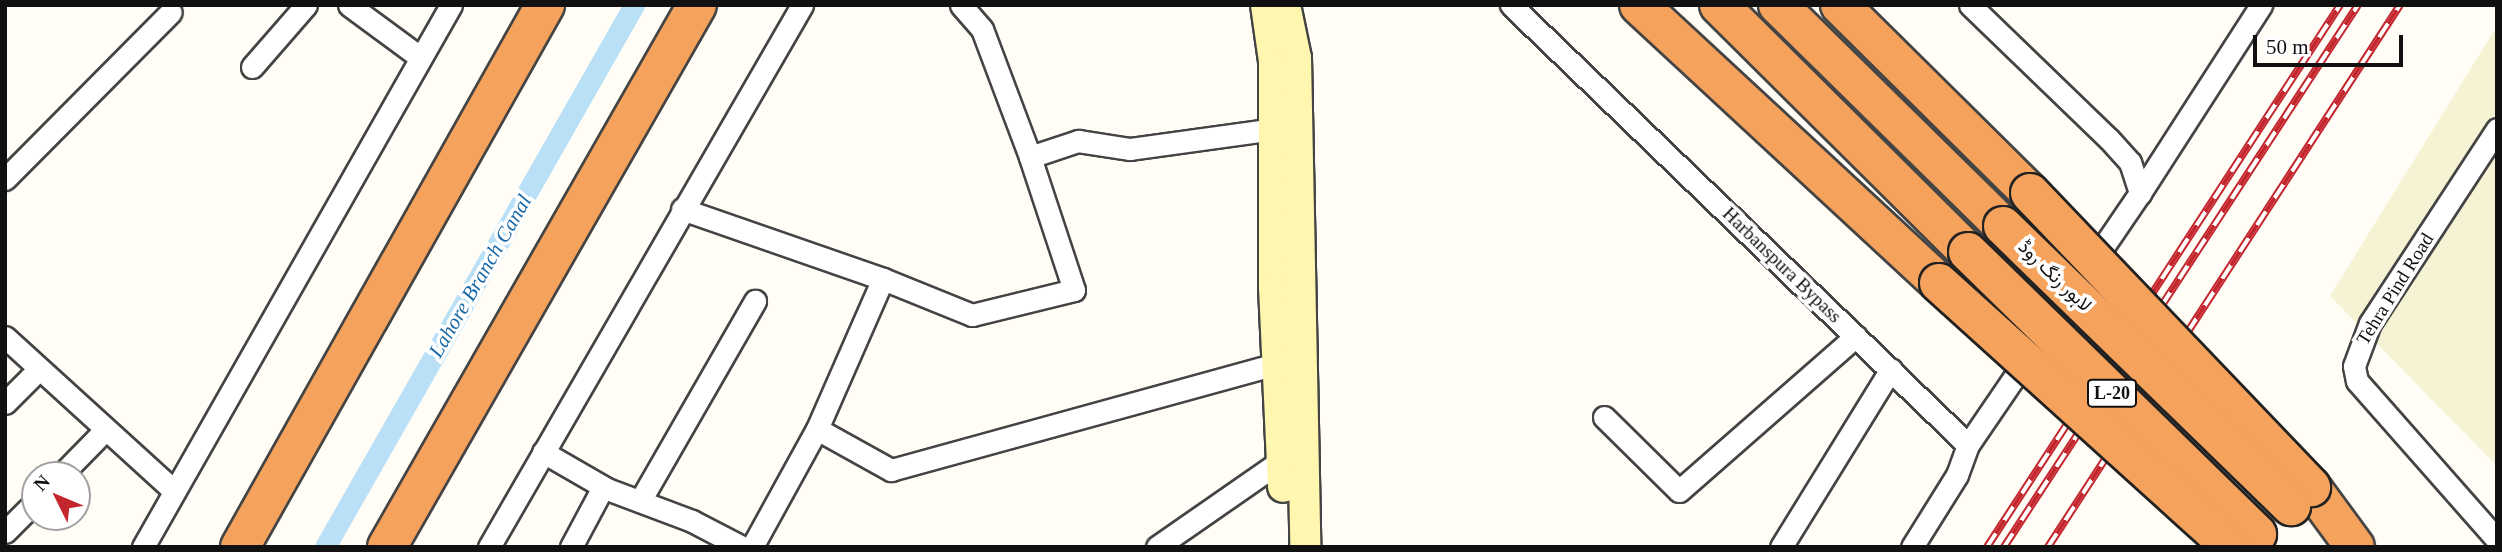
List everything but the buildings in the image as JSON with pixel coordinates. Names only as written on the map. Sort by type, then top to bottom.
[{"type":"highway","points":[[480,117],[533,5]]},
{"type":"highway","points":[[240,547],[545,5]]},
{"type":"highway","points":[[387,547],[697,5]]},
{"type":"highway","points":[[543,278],[725,5]]},
{"type":"highway","points":[[1639,5],[1939,283],[2252,543]]},
{"type":"highway","name":"L-20","points":[[1719,5],[1968,252],[2252,543]]},
{"type":"highway","name":"لاہور رنگ روڈ","points":[[1778,5],[2003,226],[2301,496],[2333,547]]},
{"type":"highway","points":[[1840,5],[2030,193],[2301,496],[2355,547]]},
{"type":"main road","points":[[1266,5],[1285,127],[1292,452],[1304,547]]},
{"type":"main road","points":[[1285,5],[1296,58],[1285,127]]},
{"type":"main road","points":[[1284,547],[1292,452]]},
{"type":"street","points":[[251,67],[306,5]]},
{"type":"street","points":[[349,5],[421,58]]},
{"type":"street","points":[[143,547],[452,5]]},
{"type":"street","points":[[489,547],[802,5]]},
{"type":"street","points":[[682,209],[883,279],[972,315],[1074,290],[1030,157],[982,29],[961,5]]},
{"type":"street","name":"Harbanspura Bypass","points":[[1511,5],[1968,445]]},
{"type":"street","points":[[1970,5],[2130,162],[2140,193]]},
{"type":"street","points":[[1912,547],[1957,475],[1968,445],[2140,193],[2261,5]]},
{"type":"street","points":[[5,179],[171,12]]},
{"type":"street","points":[[1030,157],[1078,141],[1130,149],[1285,127]]},
{"type":"street","name":"Tehra Pind Road","points":[[2497,129],[2370,323],[2354,366],[2364,390],[2497,540]]},
{"type":"street","points":[[752,547],[817,429],[883,279]]},
{"type":"street","points":[[640,501],[755,301]]},
{"type":"street","points":[[1604,417],[1679,491],[1856,336]]},
{"type":"street","points":[[5,337],[38,370],[174,491]]},
{"type":"street","points":[[817,429],[891,470],[1289,361]]},
{"type":"street","points":[[1780,547],[1891,369]]},
{"type":"street","points":[[5,403],[38,370]]},
{"type":"street","points":[[75,461],[106,429]]},
{"type":"street","points":[[543,452],[603,487],[640,501],[716,541],[742,547]]},
{"type":"street","points":[[1157,547],[1292,452]]},
{"type":"street","points":[[572,547],[603,487]]},
{"type":"street","points":[[5,532],[21,516]]},
{"type":"shaded area","points":[[2497,26],[2497,466],[2330,296]]},
{"type":"waterway","name":"Lahore Branch Canal","points":[[325,547],[634,5]]},
{"type":"railway","points":[[1987,547],[2340,5]]},
{"type":"railway","points":[[2004,547],[2358,5]]},
{"type":"railway","points":[[2048,547],[2400,5]]}]
